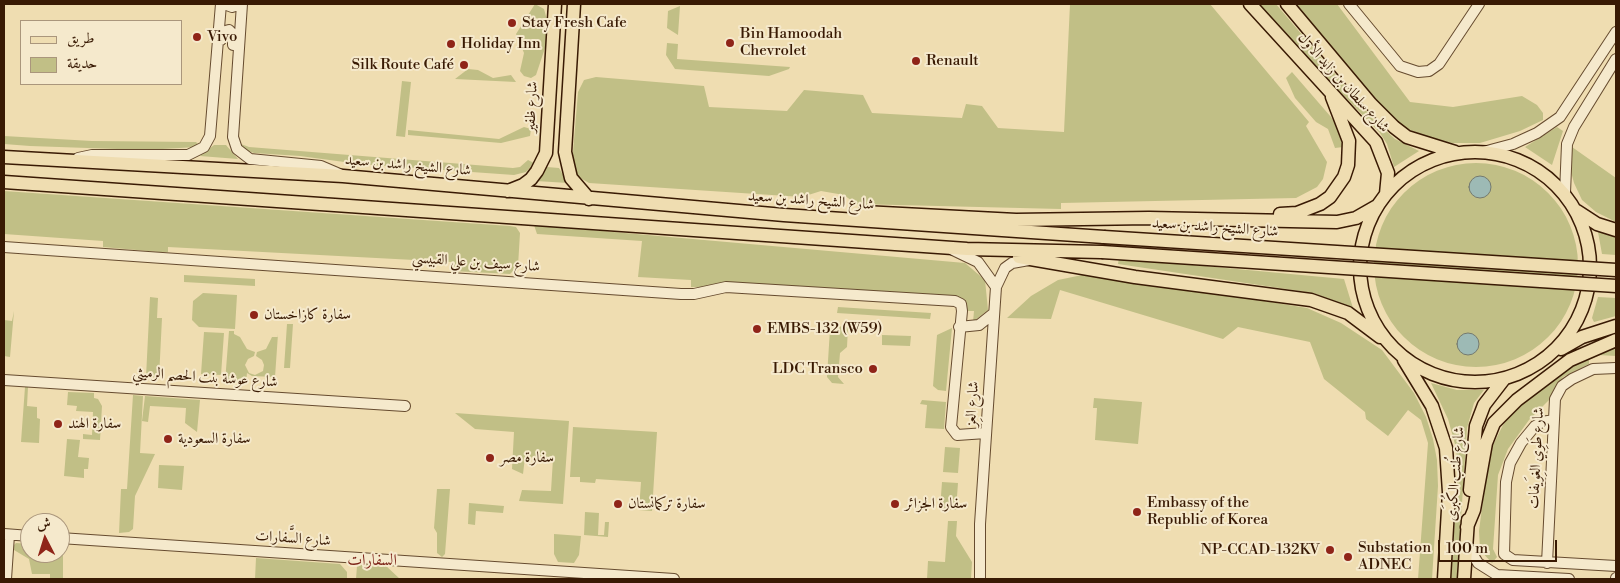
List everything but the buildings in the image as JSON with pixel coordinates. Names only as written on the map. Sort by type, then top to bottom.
[{"type":"main road","name":"شارع ظفير","points":[[505,191],[523,185],[530,179],[537,171],[546,153],[555,4]]},
{"type":"main road","points":[[574,4],[565,152],[571,178],[589,199]]},
{"type":"main road","name":"شارع سلطان بن زايد الأول","points":[[1250,4],[1369,134],[1382,152],[1388,173],[1386,194]]},
{"type":"main road","name":"شارع سلطان بن زايد الأول","points":[[1287,4],[1371,104],[1394,127],[1407,137],[1458,153]]},
{"type":"main road","points":[[1238,221],[1255,216],[1297,213],[1309,210],[1330,197],[1338,188],[1348,166],[1349,141],[1331,92]]},
{"type":"main road","points":[[1389,345],[1376,328],[1367,309],[1360,274],[1362,246],[1368,225],[1377,206],[1398,181],[1426,163],[1458,153],[1482,152],[1498,154],[1528,164],[1554,182],[1577,211],[1586,232],[1591,254],[1591,276],[1587,299],[1578,320],[1566,339],[1550,355]]},
{"type":"main road","name":"شارع الشيخ راشد بن سعيد","points":[[4,157],[343,176],[784,215],[1616,270]]},
{"type":"main road","name":"شارع الشيخ راشد بن سعيد","points":[[4,182],[946,246],[967,249],[1102,252],[1616,286]]},
{"type":"main road","points":[[784,215],[857,212],[1016,220],[1149,218],[1337,222],[1356,218],[1377,206]]},
{"type":"main road","points":[[1577,211],[1597,224],[1616,230]]},
{"type":"main road","points":[[967,249],[1135,277],[1311,300],[1348,313],[1399,354],[1426,372],[1456,381],[1480,382],[1504,379],[1528,370],[1582,337],[1616,326]]},
{"type":"main road","points":[[1468,527],[1474,510],[1486,443],[1490,430],[1498,419],[1517,400],[1570,360],[1616,340]]},
{"type":"main road","name":"شارع طُنب الكُبرَى","points":[[1399,354],[1432,406],[1446,448],[1449,492],[1444,579]]},
{"type":"main road","name":"شارع طُنب الكُبرَى","points":[[1464,579],[1476,426],[1484,405],[1504,379]]},
{"type":"street","points":[[72,161],[92,155],[188,155],[197,152],[209,139],[222,4],[232,7],[242,4],[235,83],[233,137],[235,146],[242,155],[254,159],[321,166],[343,176]]},
{"type":"street","points":[[1349,4],[1400,66],[1418,72],[1429,71],[1439,64],[1479,4]]},
{"type":"street","points":[[216,81],[220,72],[222,34],[229,30],[233,34],[232,70],[235,83]]},
{"type":"street","points":[[1482,152],[1513,144],[1537,133],[1560,117],[1616,32]]},
{"type":"street","points":[[1564,193],[1566,144],[1574,127],[1616,59]]},
{"type":"street","points":[[946,246],[978,262],[996,287]]},
{"type":"street","name":"شارع سيف بن علي القبيسي","points":[[4,247],[681,294],[694,294],[726,287],[944,302],[955,306],[960,322]]},
{"type":"street","name":"شارع العِز","points":[[974,579],[980,524],[996,287],[1005,268],[1012,263],[1035,259]]},
{"type":"street","points":[[986,433],[965,433],[957,427],[953,418],[960,322],[979,325],[994,313]]},
{"type":"street","name":"شارع طَوِي الغِوَيفات","points":[[1547,563],[1555,399],[1558,392],[1567,382],[1593,369],[1616,368]]},
{"type":"street","name":"شارع عوشة بنت الحصم الرميثي","points":[[4,380],[405,406]]},
{"type":"street","points":[[1554,420],[1542,422],[1531,430],[1510,463],[1506,482],[1502,547],[1505,556],[1510,560],[1616,566]]},
{"type":"street","name":"شارع العِز","points":[[980,524],[980,579]]},
{"type":"street","points":[[6,579],[6,534],[20,535]]},
{"type":"street","name":"شارع السَّفارات","points":[[70,539],[674,579]]},
{"type":"street","points":[[1466,544],[1474,559],[1490,572],[1504,576],[1569,579]]},
{"type":"green space","points":[[535,4],[544,9],[547,20],[546,45],[536,75],[531,78],[524,76],[520,71],[524,53],[516,34]]},
{"type":"green space","points":[[1070,4],[1210,4],[1309,122],[1306,126],[1327,162],[1323,179],[1317,187],[1296,198],[1061,203],[1061,209],[856,204],[844,195],[821,191],[802,197],[589,183],[577,176],[572,164],[578,92],[584,80],[596,77],[704,86],[709,107],[787,111],[804,90],[863,95],[872,113],[962,118],[966,104],[982,106],[998,128],[1064,132]]},
{"type":"green space","points":[[1255,4],[1276,4],[1373,119],[1395,139],[1419,151],[1394,167],[1387,144],[1380,133]]},
{"type":"green space","points":[[1296,4],[1337,4],[1410,102],[1453,107],[1522,96],[1537,105],[1543,113],[1543,120],[1520,131],[1480,143],[1452,143],[1428,138],[1406,128],[1380,107]]},
{"type":"green space","points":[[680,6],[678,35],[667,28],[668,11]]},
{"type":"green space","points":[[667,43],[678,44],[677,59],[790,67],[769,76],[675,69],[666,55]]},
{"type":"green space","points":[[468,69],[478,70],[493,78],[511,75],[516,82],[455,79]]},
{"type":"green space","points":[[1292,72],[1331,117],[1337,126],[1343,147],[1335,148],[1328,129],[1316,122],[1295,98],[1286,78]]},
{"type":"green space","points":[[402,81],[411,82],[405,137],[396,136]]},
{"type":"green space","points":[[524,127],[531,129],[530,136],[501,143],[408,135],[408,130],[499,139]]},
{"type":"green space","points":[[1557,127],[1563,131],[1552,165],[1525,147]]},
{"type":"green space","points":[[4,136],[92,141],[196,142],[198,144],[196,147],[146,150],[30,146],[4,144]]},
{"type":"green space","points":[[241,144],[249,147],[513,168],[520,167],[528,160],[534,163],[526,172],[514,175],[359,164],[300,156],[254,153],[243,149]]},
{"type":"green space","points":[[214,145],[226,145],[238,159],[200,156]]},
{"type":"green space","points":[[1572,147],[1616,178],[1616,222],[1596,212],[1582,200],[1574,183],[1570,168]]},
{"type":"green space","points":[[1476,163],[1496,165],[1524,175],[1541,186],[1555,200],[1570,226],[1576,245],[1578,265],[1576,285],[1566,313],[1555,330],[1541,344],[1515,359],[1496,365],[1476,367],[1456,365],[1428,355],[1411,344],[1397,330],[1382,304],[1376,285],[1374,265],[1376,245],[1386,217],[1397,200],[1411,186],[1437,171],[1456,165]]},
{"type":"green space","points":[[547,167],[559,168],[568,183],[536,181]]},
{"type":"green space","points":[[4,191],[510,226],[516,227],[520,233],[518,266],[510,274],[452,271],[452,262],[168,247],[168,252],[159,252],[103,247],[103,241],[4,234]]},
{"type":"green space","points":[[534,225],[965,263],[985,280],[988,310],[973,322],[974,311],[966,311],[964,300],[958,297],[789,288],[691,287],[691,280],[638,277],[642,241],[537,234]]},
{"type":"green space","points":[[1598,232],[1616,235],[1616,255],[1602,254]]},
{"type":"green space","points":[[1119,258],[1344,279],[1353,308],[1313,293],[1118,264]]},
{"type":"green space","points":[[1092,273],[1307,308],[1341,323],[1382,350],[1414,393],[1426,417],[1433,439],[1437,460],[1438,486],[1432,579],[1418,579],[1428,443],[1421,420],[1408,410],[1388,436],[1366,419],[1365,412],[1324,379],[1310,342],[1238,327],[1223,339],[1060,290],[1051,319],[1007,318],[1031,296],[1058,280]]},
{"type":"green space","points":[[184,275],[255,279],[255,286],[184,282]]},
{"type":"green space","points":[[203,293],[237,295],[235,329],[199,327],[192,320],[193,301]]},
{"type":"green space","points":[[150,297],[158,298],[157,318],[162,318],[159,378],[146,377]]},
{"type":"green space","points":[[1598,297],[1616,298],[1616,316],[1594,322],[1592,318]]},
{"type":"green space","points":[[838,307],[931,313],[930,319],[837,313]]},
{"type":"green space","points":[[14,311],[10,357],[4,356],[4,320],[12,321]]},
{"type":"green space","points":[[287,324],[293,324],[290,368],[284,368]]},
{"type":"green space","points":[[834,326],[848,327],[847,347],[840,353],[838,377],[844,384],[832,383],[827,377],[830,329]]},
{"type":"green space","points":[[952,328],[946,391],[938,390],[933,386],[937,335]]},
{"type":"green space","points":[[229,331],[234,331],[234,334],[240,337],[247,349],[255,352],[254,356],[248,359],[245,365],[249,373],[255,375],[263,371],[264,365],[262,360],[256,356],[257,352],[266,349],[272,337],[278,337],[275,377],[252,376],[247,373],[246,383],[225,382]]},
{"type":"green space","points":[[204,332],[224,333],[221,375],[201,374]]},
{"type":"green space","points":[[882,335],[911,336],[910,346],[882,345]]},
{"type":"green space","points":[[1616,345],[1616,356],[1598,355],[1589,359],[1589,364],[1563,377],[1549,400],[1529,420],[1508,449],[1498,475],[1493,549],[1497,557],[1492,563],[1480,550],[1479,531],[1489,453],[1503,425],[1516,408],[1573,366]]},
{"type":"green space","points":[[1431,383],[1457,390],[1484,390],[1474,403],[1467,428],[1457,579],[1451,579],[1458,471],[1456,448],[1448,419]]},
{"type":"green space","points":[[25,387],[28,387],[27,406],[37,407],[37,418],[40,419],[39,443],[21,442]]},
{"type":"green space","points":[[68,392],[94,393],[94,398],[98,399],[102,406],[100,440],[83,439],[83,434],[92,435],[93,412],[76,411],[77,406],[67,405]]},
{"type":"green space","points":[[133,395],[143,396],[140,453],[155,454],[135,496],[133,529],[129,532],[119,533],[121,489],[127,489]]},
{"type":"green space","points":[[145,396],[200,400],[197,432],[185,423],[186,408],[150,406],[148,422],[142,421]]},
{"type":"green space","points":[[1094,398],[1142,402],[1138,444],[1095,440],[1097,408],[1093,408]]},
{"type":"green space","points":[[922,400],[946,402],[944,429],[925,428],[927,405],[920,404]]},
{"type":"green space","points":[[455,413],[569,421],[563,504],[519,501],[522,490],[551,491],[553,459],[525,457],[523,474],[512,469],[514,432],[475,429]]},
{"type":"green space","points":[[573,427],[657,432],[652,511],[639,510],[641,482],[596,479],[595,483],[580,482],[580,477],[570,477]]},
{"type":"green space","points":[[67,439],[80,440],[78,457],[89,458],[88,469],[84,469],[84,478],[64,476]]},
{"type":"green space","points":[[945,447],[960,448],[958,473],[943,472]]},
{"type":"green space","points":[[159,465],[184,466],[182,490],[158,488]]},
{"type":"green space","points":[[942,482],[958,483],[956,510],[940,509]]},
{"type":"green space","points":[[437,489],[450,489],[445,554],[442,557],[437,553],[437,533],[434,528]]},
{"type":"green space","points":[[469,503],[504,506],[503,513],[476,511],[475,525],[468,524]]},
{"type":"green space","points":[[585,512],[599,513],[598,535],[604,535],[605,522],[609,522],[608,537],[584,535]]},
{"type":"green space","points":[[948,521],[957,521],[956,536],[972,562],[971,579],[927,579],[928,561],[945,562]]},
{"type":"green space","points":[[554,534],[581,536],[579,555],[574,563],[558,562],[554,554]]},
{"type":"green space","points":[[16,543],[20,543],[20,554],[14,550],[13,546]]},
{"type":"green space","points":[[256,558],[340,564],[347,572],[347,579],[255,579]]},
{"type":"green space","points":[[30,563],[63,563],[63,579],[50,579],[50,574],[32,574]]},
{"type":"green space","points":[[361,563],[385,565],[400,579],[356,579],[357,566]]},
{"type":"water","points":[[1480,176],[1488,179],[1491,187],[1488,195],[1480,198],[1472,195],[1469,187],[1472,179]]},
{"type":"water","points":[[1468,333],[1476,336],[1479,344],[1476,352],[1468,355],[1460,352],[1457,344],[1460,336]]},
{"type":"place","name":"Stay Fresh Cafe","points":[[512,23]]},
{"type":"place","name":"Vivo","points":[[197,37]]},
{"type":"place","name":"Bin Hamoodah Chevrolet","points":[[730,43]]},
{"type":"place","name":"Holiday Inn","points":[[451,44]]},
{"type":"place","name":"Renault","points":[[916,61]]},
{"type":"place","name":"Silk Route Café","points":[[464,65]]},
{"type":"place","name":"سفارة كازاخستان","points":[[254,315]]},
{"type":"place","name":"EMBS-132 (W59)","points":[[757,329]]},
{"type":"place","name":"LDC Transco","points":[[873,369]]},
{"type":"place","name":"سفارة الهند","points":[[58,424]]},
{"type":"place","name":"سفارة السعودية","points":[[168,439]]},
{"type":"place","name":"سفارة مصر","points":[[490,458]]},
{"type":"place","name":"سفارة تركمانستان","points":[[618,504]]},
{"type":"place","name":"سفارة الجزائر","points":[[895,504]]},
{"type":"place","name":"Embassy of the Republic of Korea","points":[[1137,512]]},
{"type":"place","name":"NP-CCAD-132KV","points":[[1330,550]]},
{"type":"place","name":"Substation ADNEC","points":[[1348,557]]},
{"type":"district","name":"السفارات","points":[[372,561]]}]
